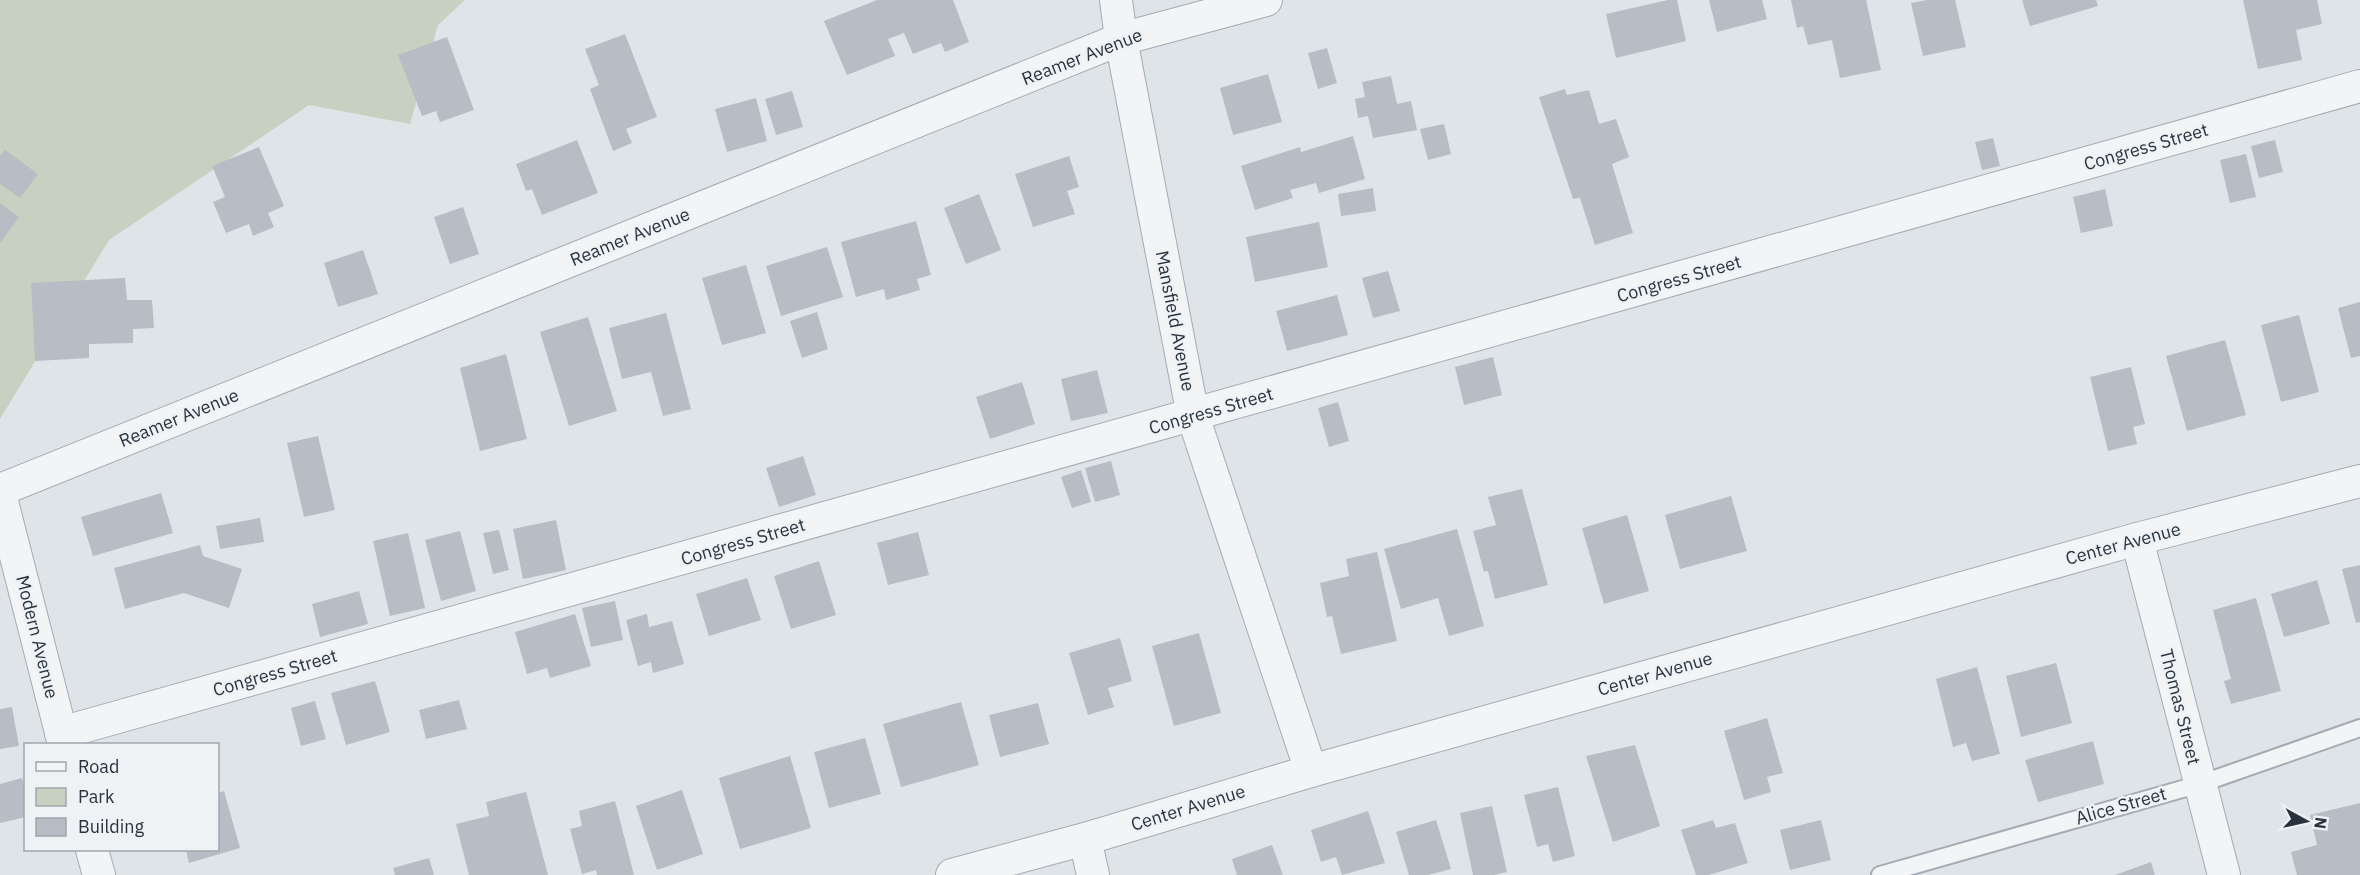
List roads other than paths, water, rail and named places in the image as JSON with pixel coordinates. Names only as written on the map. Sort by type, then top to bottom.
[{"type":"street","name":"Mansfield Avenue","points":[[1116,0],[1121,39],[1193,416],[1311,771]]},
{"type":"street","name":"Reamer Avenue","points":[[0,492],[1121,39],[1266,0]]},
{"type":"street","name":"Congress Street","points":[[63,739],[2360,86]]},
{"type":"street","name":"Center Avenue","points":[[952,875],[1085,839],[1311,771],[2137,539],[2360,481]]},
{"type":"street","name":"Modern Avenue","points":[[0,492],[63,739]]},
{"type":"street","name":"Thomas Street","points":[[2137,539],[2224,875]]},
{"type":"street","points":[[1085,839],[1093,875]]},
{"type":"street","points":[[93,851],[99,875]]},
{"type":"lane","name":"Alice Street","points":[[1880,875],[2200,784],[2360,728]]}]
